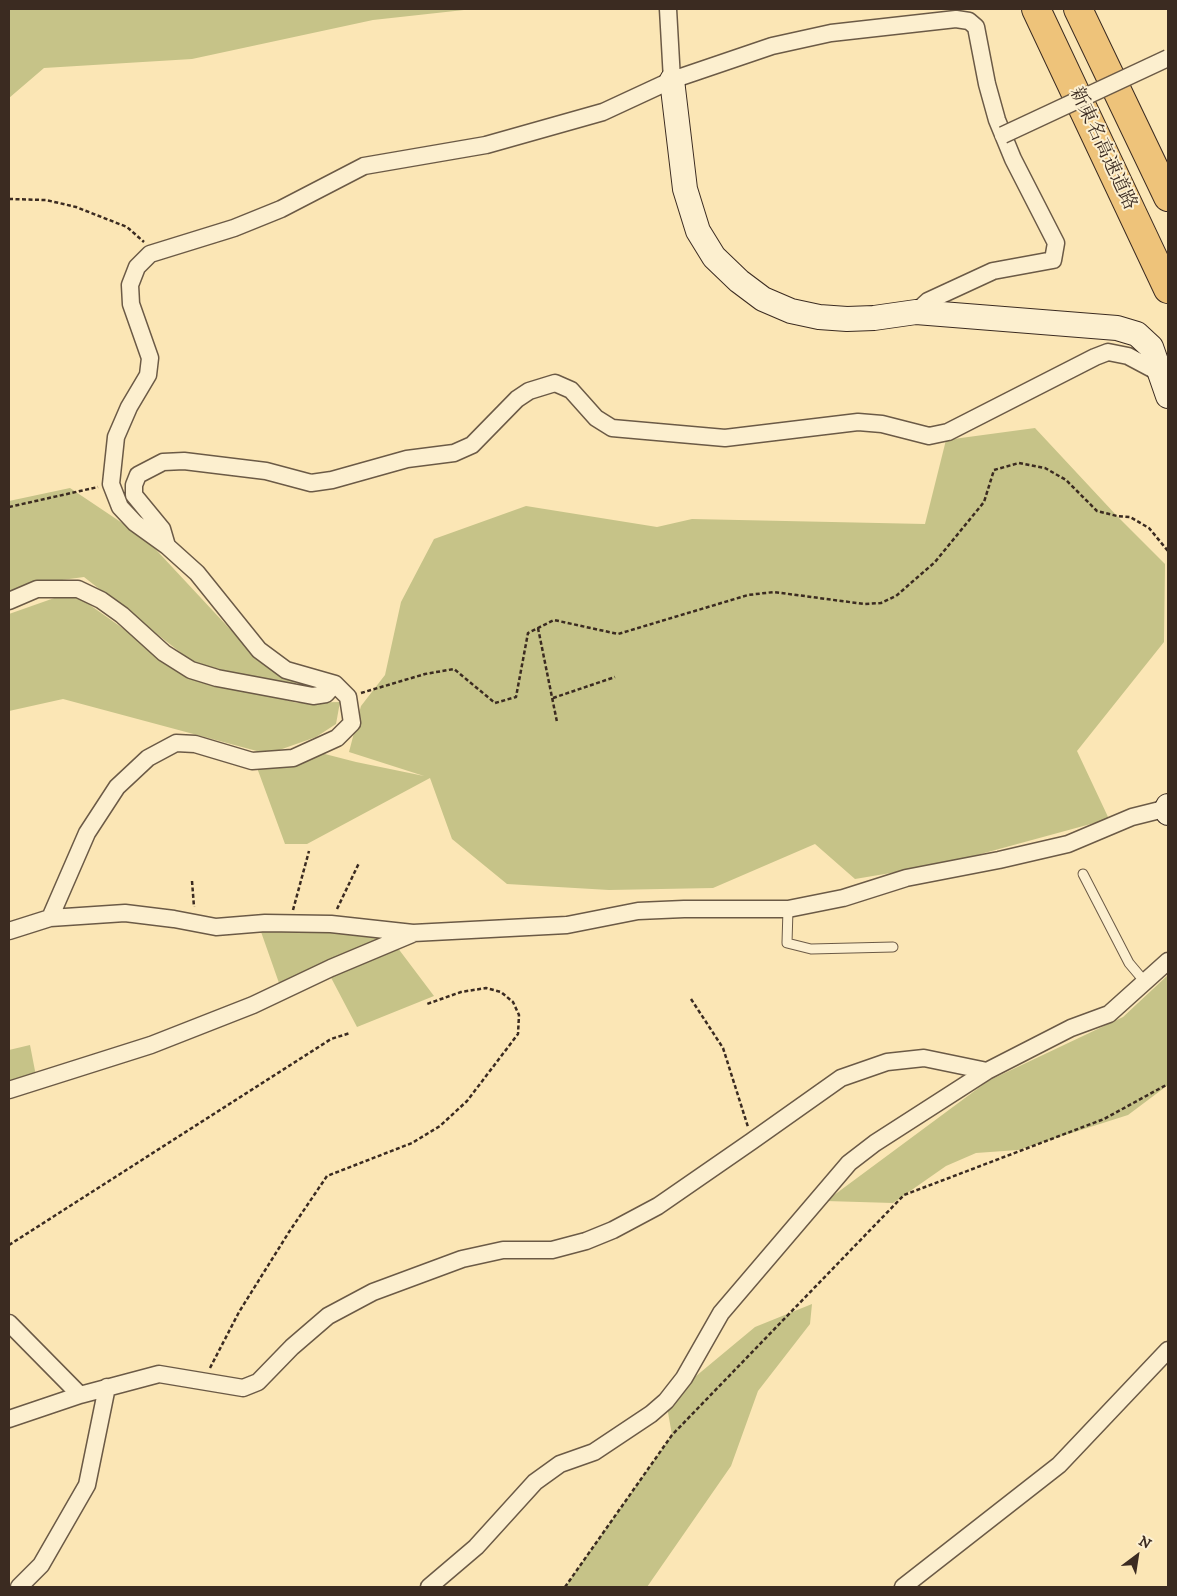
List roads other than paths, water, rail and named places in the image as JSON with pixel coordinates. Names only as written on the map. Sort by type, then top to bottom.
[{"type":"highway","name":"新東名高速道路","points":[[1036,9],[1168,289]]},
{"type":"highway","name":"新東名高速道路","points":[[1078,9],[1168,197]]},
{"type":"street","points":[[668,9],[672,80],[685,189],[698,231],[714,257],[739,281],[764,299],[791,310],[819,317],[874,318],[916,312],[1117,328],[1137,334],[1151,347],[1168,396]]},
{"type":"street","points":[[50,918],[86,833],[117,787],[148,758],[176,743],[195,744],[252,761],[293,758],[337,738],[352,723],[348,696],[335,684],[286,670],[258,650],[197,573],[167,546],[135,523],[120,507],[111,484],[116,437],[129,407],[148,375],[150,358],[131,304],[130,285],[137,267],[150,254],[234,228],[281,208],[364,166],[495,143],[602,112],[672,80],[772,46],[832,33],[956,19],[968,15],[976,28],[987,84],[1003,135],[1056,243],[1052,260],[994,271],[928,301],[916,312]]},
{"type":"street","points":[[1003,135],[1168,58]]},
{"type":"street","points":[[167,546],[162,529],[134,495],[134,485],[138,474],[162,462],[184,461],[266,471],[311,483],[332,480],[408,459],[454,453],[472,445],[517,399],[529,391],[555,383],[571,390],[596,418],[612,428],[725,438],[858,422],[882,424],[928,436],[948,432],[1108,352],[1128,356],[1160,373]]},
{"type":"street","points":[[9,601],[37,589],[78,589],[101,600],[122,615],[164,654],[191,670],[217,678],[314,696],[326,694],[335,684]]},
{"type":"street","points":[[9,931],[50,918],[126,913],[216,927],[265,923],[331,924],[413,933],[567,924],[638,910],[788,909],[843,898],[906,878],[1068,844],[1132,817],[1168,809]]},
{"type":"street","points":[[9,1090],[151,1045],[253,1005],[331,968],[413,933]]},
{"type":"street","points":[[429,1587],[476,1547],[535,1482],[560,1464],[594,1452],[651,1414],[666,1401],[684,1378],[721,1313],[850,1163],[875,1143],[988,1071],[1071,1028],[1109,1014],[1168,961]]},
{"type":"street","points":[[9,1419],[80,1395],[159,1374],[243,1388],[258,1382],[292,1347],[328,1316],[373,1292],[462,1259],[503,1250],[552,1250],[586,1241],[613,1230],[658,1206],[841,1078],[887,1062],[924,1058],[988,1071]]},
{"type":"street","points":[[9,1322],[80,1395]]},
{"type":"street","points":[[902,1587],[1060,1465],[1168,1350]]},
{"type":"street","points":[[19,1587],[41,1565],[87,1485],[107,1387]]},
{"type":"lane","points":[[1083,874],[1129,962],[1145,982]]},
{"type":"lane","points":[[788,909],[787,943],[812,949],[893,947]]}]
